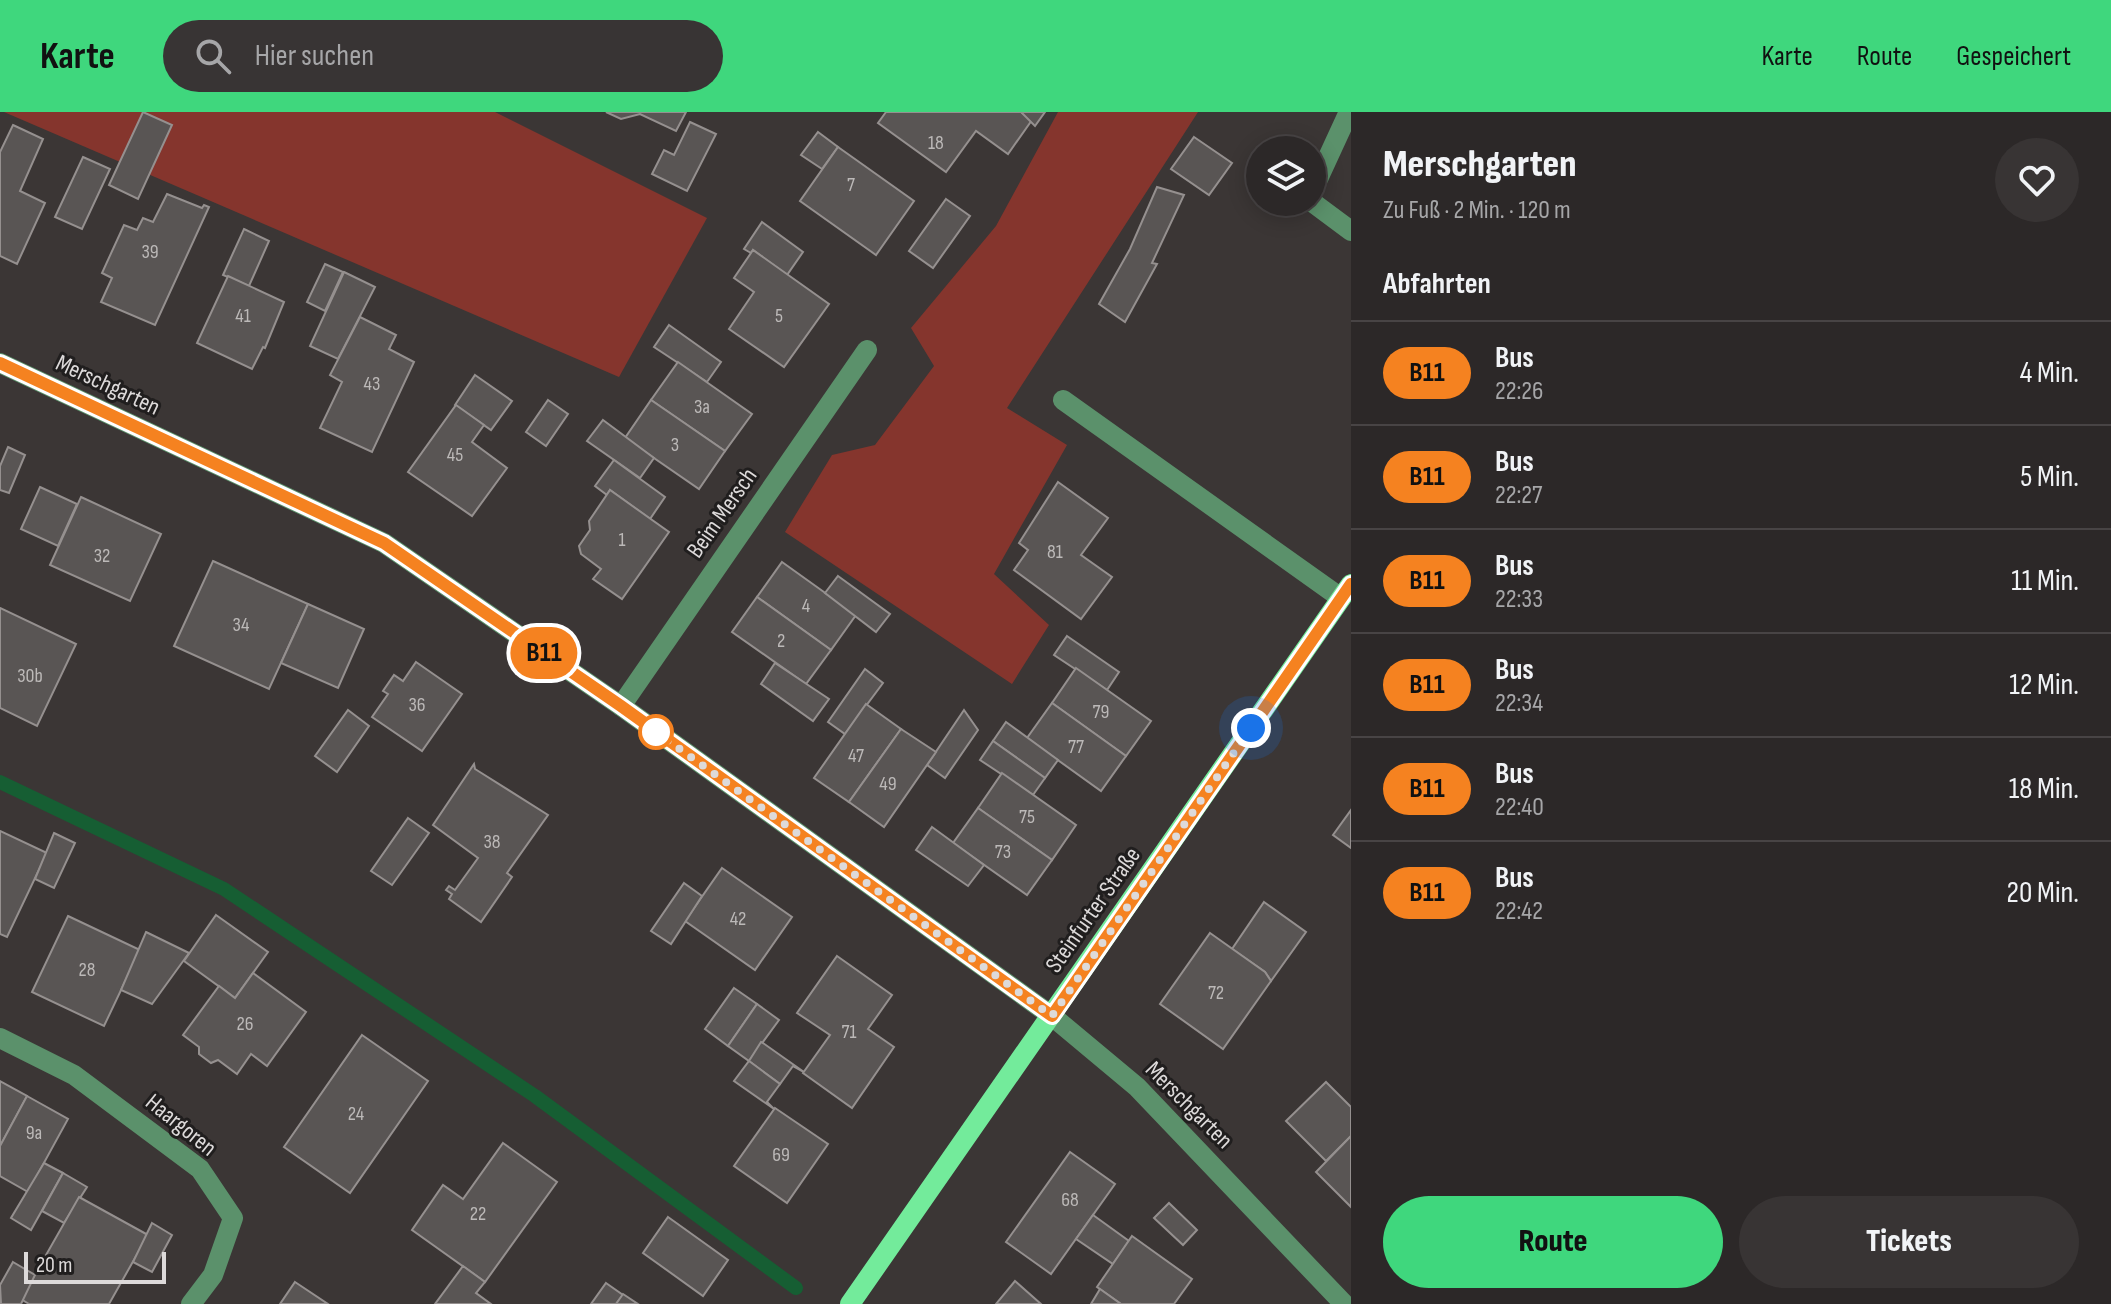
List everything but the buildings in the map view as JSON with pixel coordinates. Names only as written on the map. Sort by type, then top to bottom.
[{"type":"main road","name":"Steinfurter Straße","points":[[850,1304],[1346,591]]},
{"type":"street","points":[[1326,162],[1347,116]]},
{"type":"street","points":[[1326,212],[1351,231]]},
{"type":"street","name":"Beim Mersch","points":[[621,706],[867,350]]},
{"type":"street","name":"Merschgarten","points":[[0,363],[384,543],[621,706],[1052,1016],[1137,1087],[1344,1304]]},
{"type":"street","points":[[1063,400],[1346,591]]},
{"type":"street","name":"Haargoren","points":[[0,1038],[74,1075],[200,1169],[233,1218],[213,1275],[191,1304]]},
{"type":"shaded area","points":[[4,112],[495,112],[707,218],[619,377]]},
{"type":"shaded area","points":[[1058,112],[1198,112],[1007,408],[1067,445],[994,574],[1049,625],[1012,684],[785,532],[832,455],[875,445],[934,366],[911,328],[996,226]]},
{"type":"waterway","points":[[0,782],[224,889],[535,1096],[796,1288]]},
{"type":"bus line","name":"B11","points":[[0,363],[384,543],[621,706],[1052,1016],[1351,584]]},
{"type":"route","points":[[656,732],[1052,1016],[1251,728]]}]
